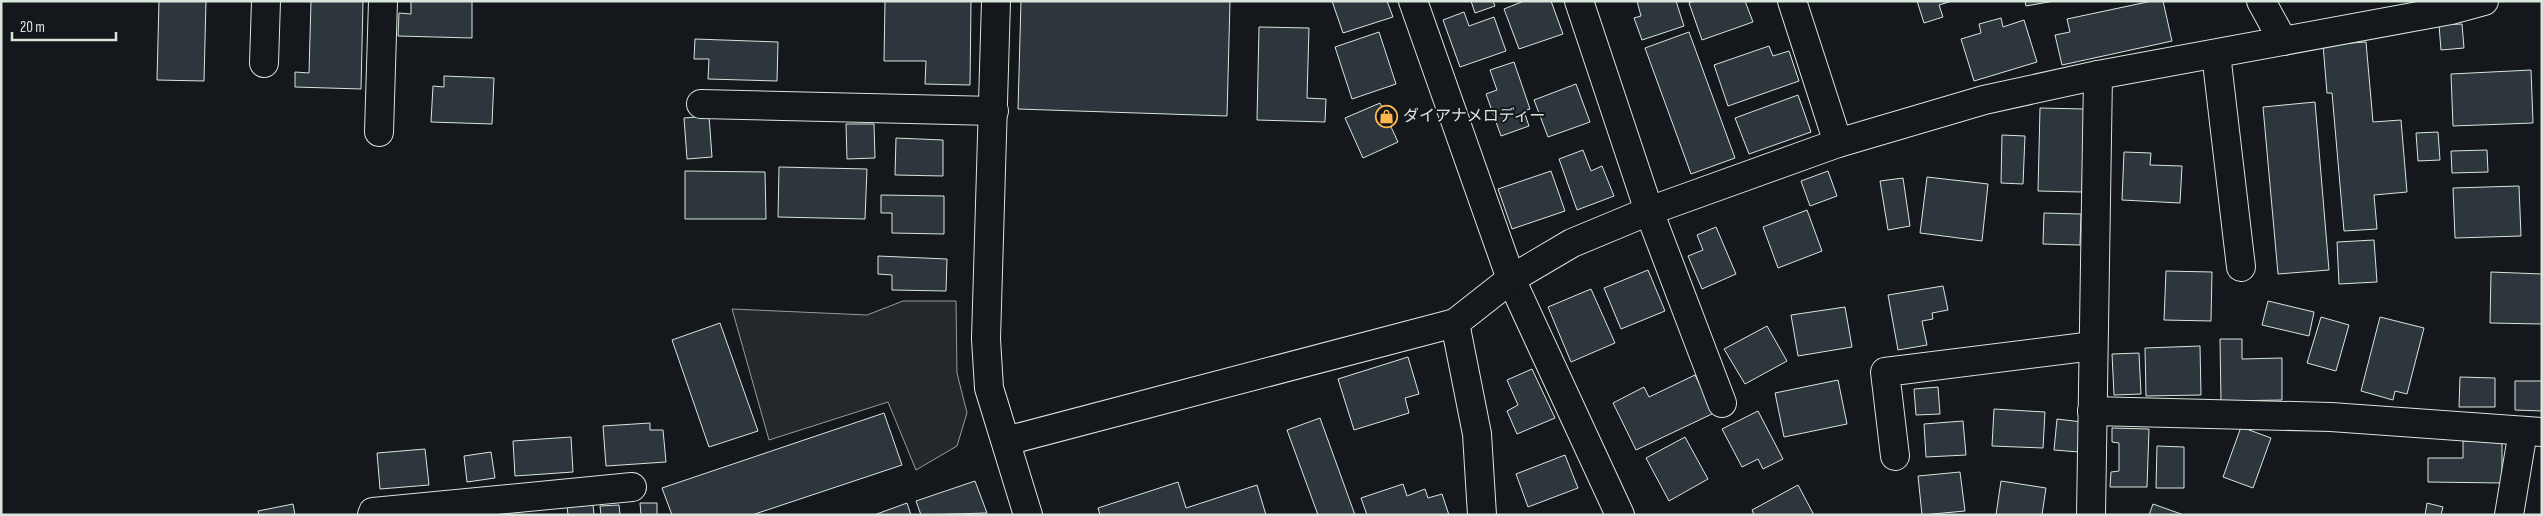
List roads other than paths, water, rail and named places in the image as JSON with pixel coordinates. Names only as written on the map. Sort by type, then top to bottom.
[{"type":"street","points":[[264,63],[266,1]]},
{"type":"street","points":[[379,132],[382,1]]},
{"type":"street","points":[[996,1],[986,339],[988,388],[1028,515]]},
{"type":"street","points":[[1414,1],[1511,279],[1620,515]]},
{"type":"street","points":[[1579,1],[1649,211],[1722,404]]},
{"type":"street","points":[[1792,1],[1838,143]]},
{"type":"street","points":[[2261,1],[2283,41]]},
{"type":"street","points":[[1006,442],[1455,323],[1511,279],[1572,244],[1649,211],[1838,143],[1984,100],[2098,75],[2451,10],[2484,1]]},
{"type":"street","points":[[2216,54],[2241,267]]},
{"type":"street","points":[[2091,515],[2098,75]]},
{"type":"street","points":[[700,104],[994,111]]},
{"type":"street","points":[[1455,323],[1477,434],[1482,515]]},
{"type":"street","points":[[1895,456],[1885,372],[2093,346]]},
{"type":"street","points":[[2092,411],[2331,417],[2532,432],[2509,515]]},
{"type":"street","points":[[372,515],[373,512],[632,487]]},
{"type":"place","name":"ダイアナメロディー","points":[[1387,116]]}]
